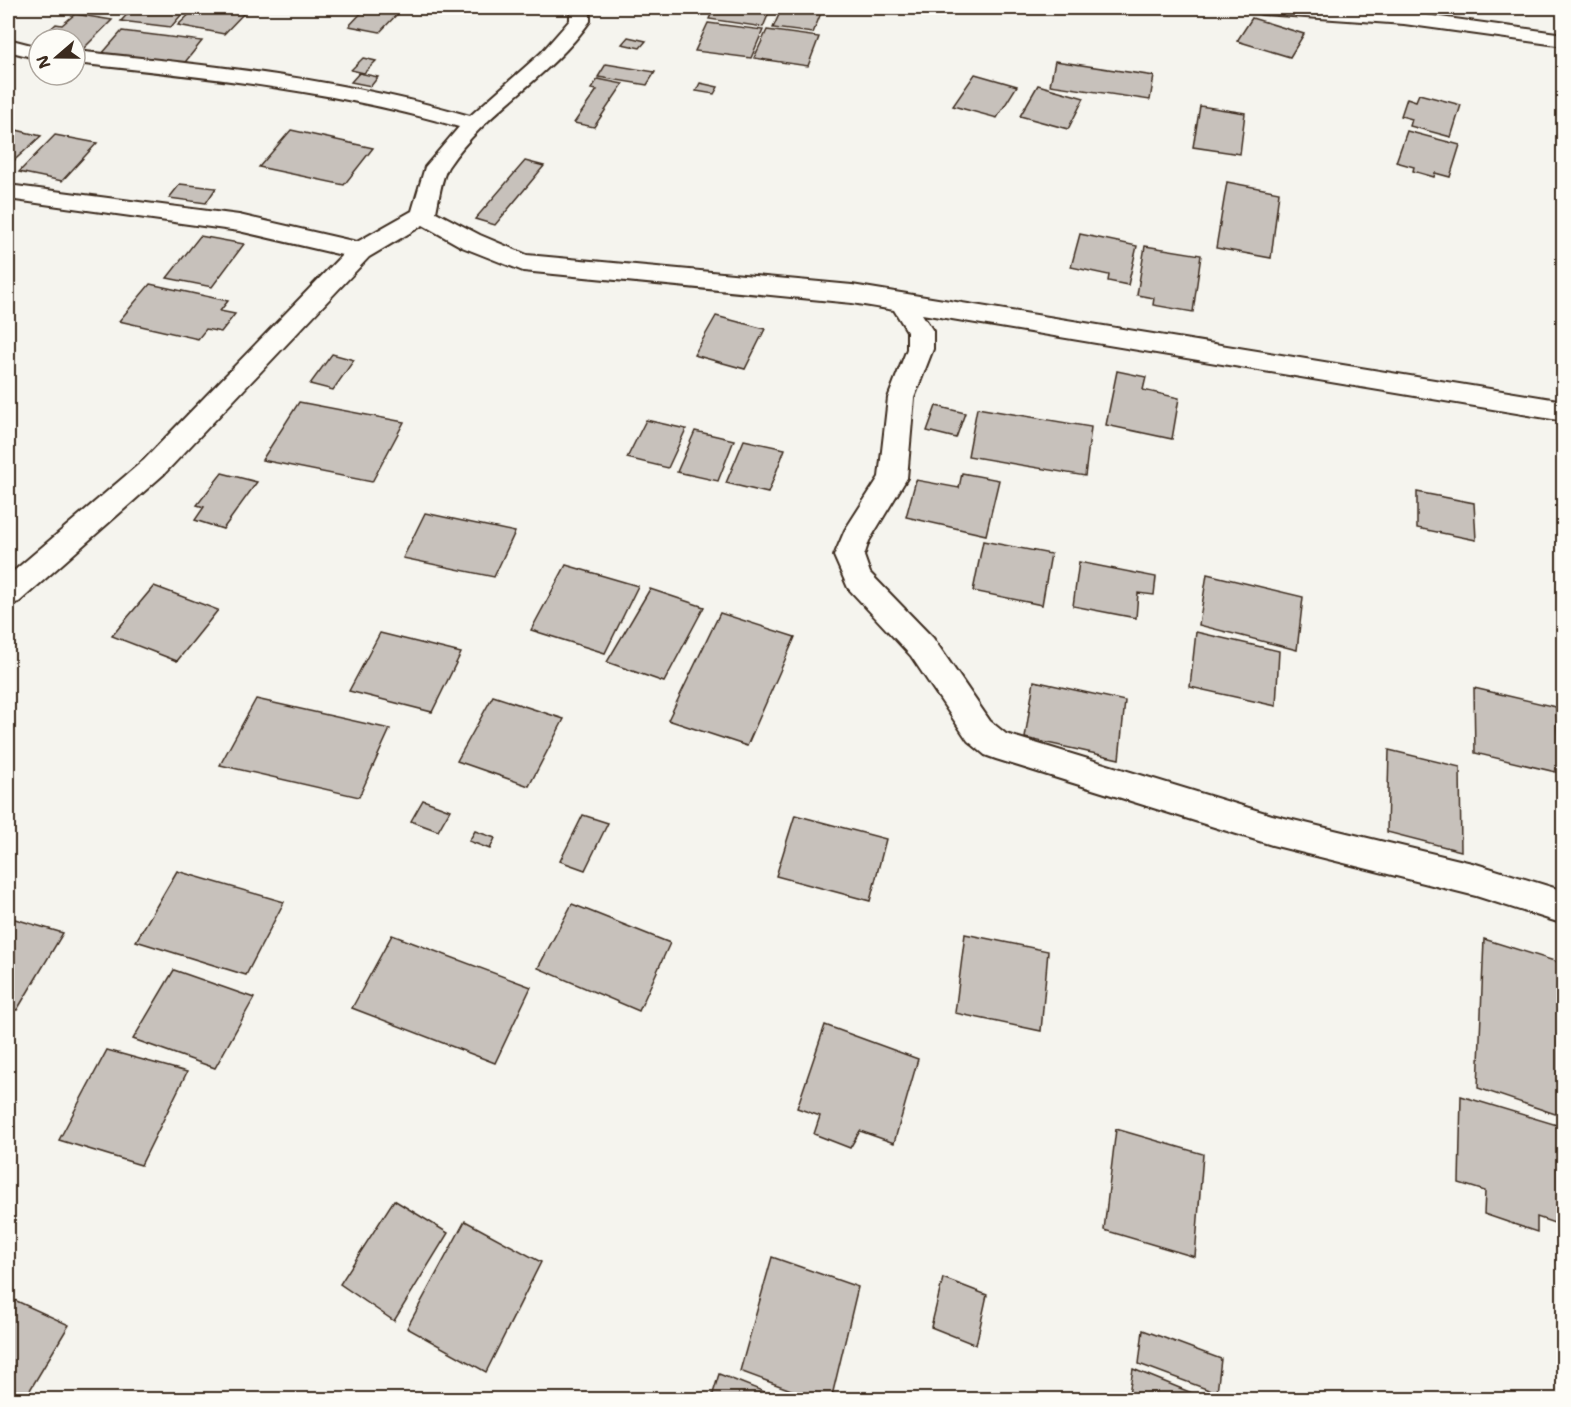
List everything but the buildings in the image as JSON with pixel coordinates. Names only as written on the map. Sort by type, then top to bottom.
[{"type":"street","points":[[8,593],[154,467],[360,251],[423,215],[436,168],[474,124],[548,57],[580,21],[580,8]]},
{"type":"street","points":[[899,8],[907,8]]},
{"type":"street","points":[[1262,8],[1404,18],[1563,40]]},
{"type":"street","points":[[8,45],[27,50]]},
{"type":"street","points":[[87,58],[316,86],[429,109],[474,124]]},
{"type":"street","points":[[8,192],[239,223],[360,251]]},
{"type":"street","points":[[423,215],[471,241],[523,263],[852,294],[1563,411]]},
{"type":"street","points":[[902,302],[920,331],[920,349],[906,380],[902,398],[893,478],[855,538],[849,556],[858,580],[922,647],[979,731],[996,745],[1272,830],[1476,880],[1563,908]]}]
